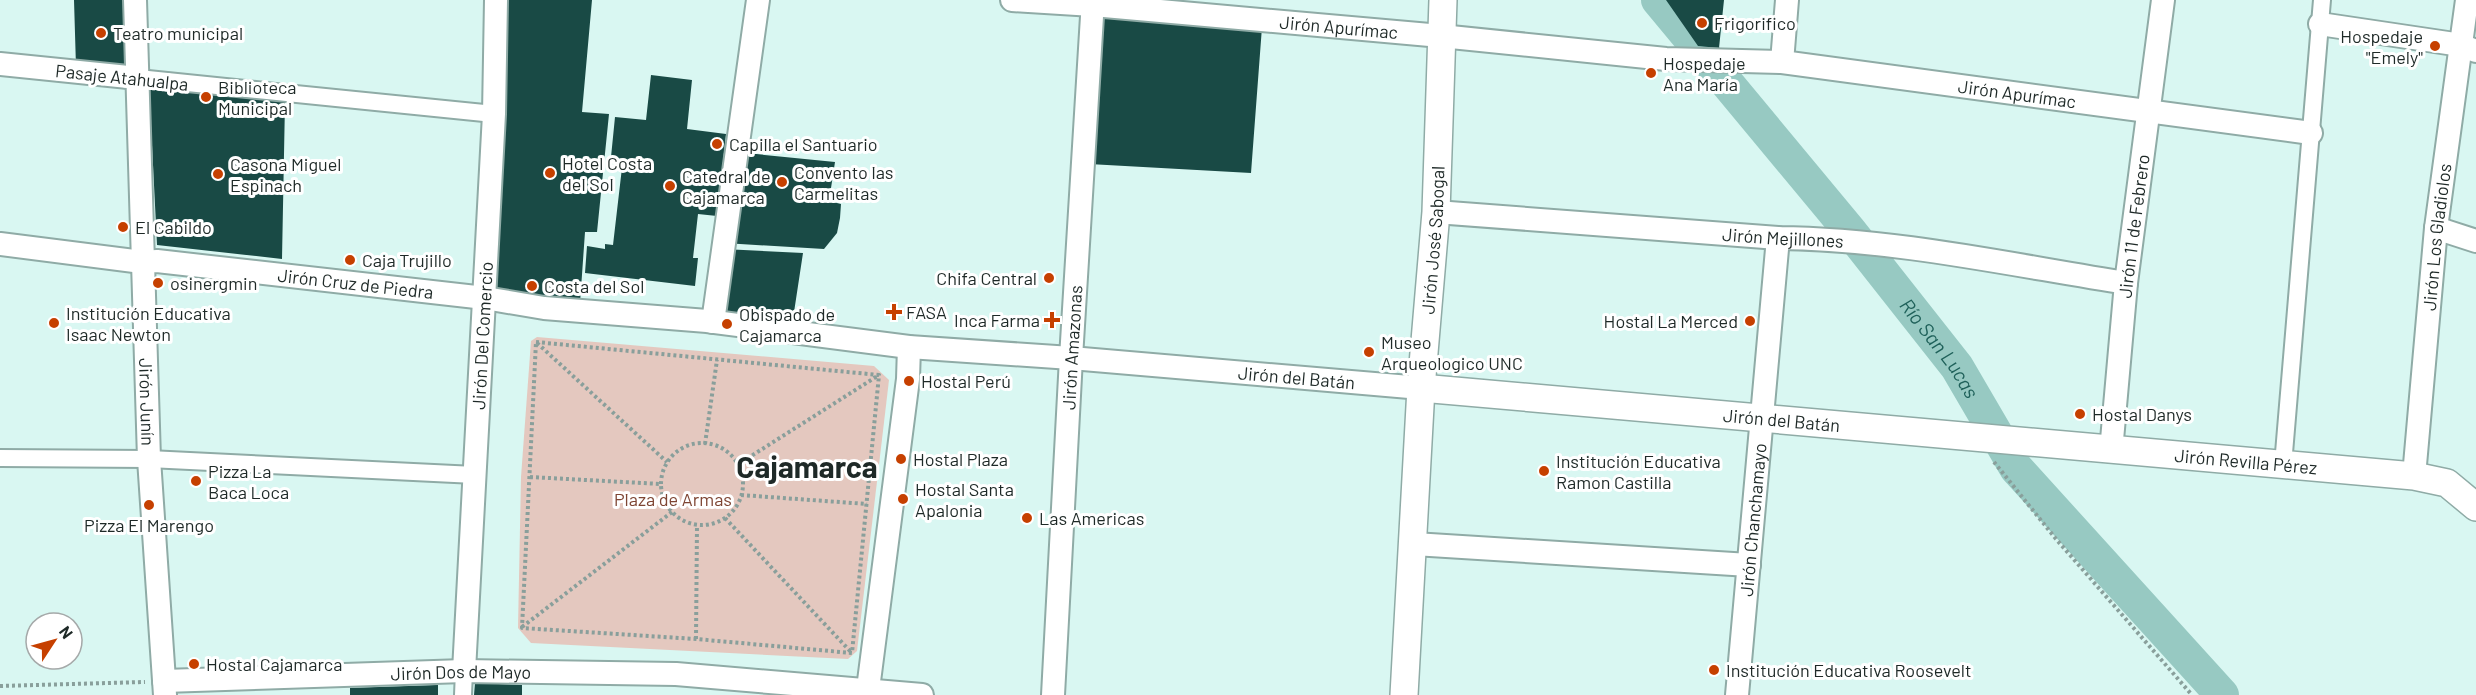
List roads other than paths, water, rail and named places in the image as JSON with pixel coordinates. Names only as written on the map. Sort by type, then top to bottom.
[{"type":"street","name":"Jirón Junín","points":[[135,0],[149,459],[164,688]]},
{"type":"street","name":"Jirón Del Comercio","points":[[464,670],[494,114],[496,0]]},
{"type":"street","points":[[713,322],[758,0]]},
{"type":"street","name":"Jirón Apurímac","points":[[1012,0],[1093,2],[1666,59],[1782,62],[2311,133]]},
{"type":"street","name":"Jirón José Sabogal","points":[[1404,695],[1421,388],[1436,212],[1443,0]]},
{"type":"street","points":[[1782,62],[1787,0]]},
{"type":"street","name":"Jirón 11 de Febrero","points":[[2111,451],[2126,283],[2163,0]]},
{"type":"street","points":[[2283,465],[2322,0]]},
{"type":"street","name":"Jirón Los Gladiolos","points":[[2414,476],[2436,228],[2468,48],[2467,0]]},
{"type":"street","name":"Jirón Amazonas","points":[[1053,695],[1093,2]]},
{"type":"street","points":[[2320,24],[2468,48]]},
{"type":"street","name":"Pasaje Atahualpa","points":[[0,64],[494,114]]},
{"type":"street","name":"Jirón Mejillones","points":[[1436,212],[1778,238],[1825,238],[1882,244],[2126,283]]},
{"type":"street","points":[[2436,228],[2476,241]]},
{"type":"street","name":"Jirón Chanchamayo","points":[[1737,695],[1778,238]]},
{"type":"street","name":"Jirón Cruz de Piedra","points":[[0,244],[142,262],[157,261],[485,298],[544,308],[713,322]]},
{"type":"street","name":"Jirón del Batán","points":[[713,322],[909,347],[1071,358],[1578,400],[1993,440]]},
{"type":"street","points":[[868,689],[908,379],[909,347]]},
{"type":"street","name":"Jirón Revilla Pérez","points":[[1993,440],[2414,476],[2476,486]]},
{"type":"street","points":[[0,458],[149,459],[475,476]]},
{"type":"street","points":[[2447,483],[2476,507]]},
{"type":"street","points":[[1414,544],[1749,565]]},
{"type":"street","points":[[463,695],[464,670]]},
{"type":"street","name":"Jirón Dos de Mayo","points":[[164,688],[464,670],[675,684],[868,689],[922,695]]},
{"type":"waterway","name":"Río San Lucas","points":[[1658,0],[1849,230],[1957,367],[2016,468],[2222,695]]},
{"type":"place","name":"Frigorifico","points":[[1702,23]]},
{"type":"place","name":"Teatro municipal","points":[[101,33]]},
{"type":"place","name":"Hospedaje \"Emely\"","points":[[2435,46]]},
{"type":"place","name":"Hospedaje Ana María","points":[[1651,73]]},
{"type":"place","name":"Biblioteca Municipal","points":[[206,97]]},
{"type":"place","name":"Capilla el Santuario","points":[[717,144]]},
{"type":"place","name":"Hotel Costa del Sol","points":[[550,173]]},
{"type":"place","name":"Casona Miguel Espinach","points":[[218,174]]},
{"type":"place","name":"Convento las Carmelitas","points":[[782,182]]},
{"type":"place","name":"Catedral de Cajamarca","points":[[670,186]]},
{"type":"place","name":"El Cabildo","points":[[123,227]]},
{"type":"place","name":"Caja Trujillo","points":[[350,260]]},
{"type":"place","name":"Chifa Central","points":[[1049,278]]},
{"type":"place","name":"osinergmin","points":[[158,283]]},
{"type":"place","name":"Costa del Sol","points":[[532,286]]},
{"type":"place","name":"FASA","points":[[894,312]]},
{"type":"place","name":"Inca Farma","points":[[1052,320]]},
{"type":"place","name":"Hostal La Merced","points":[[1750,321]]},
{"type":"place","name":"Institución Educativa Isaac Newton","points":[[54,323]]},
{"type":"place","name":"Obispado de Cajamarca","points":[[727,324]]},
{"type":"place","name":"Museo Arqueologico UNC","points":[[1369,352]]},
{"type":"place","name":"Hostal Perú","points":[[909,381]]},
{"type":"place","name":"Hostal Danys","points":[[2080,414]]},
{"type":"place","name":"Hostal Plaza","points":[[901,459]]},
{"type":"place","name":"Institución Educativa Ramon Castilla","points":[[1544,471]]},
{"type":"place","name":"Pizza La Baca Loca","points":[[196,481]]},
{"type":"place","name":"Hostal Santa Apalonia","points":[[903,499]]},
{"type":"place","name":"Pizza El Marengo","points":[[149,505]]},
{"type":"place","name":"Las Americas","points":[[1027,518]]},
{"type":"place","name":"Hostal Cajamarca","points":[[194,664]]},
{"type":"place","name":"Institución Educativa Roosevelt","points":[[1714,670]]},
{"type":"district","name":"Cajamarca","points":[[807,466]]},
{"type":"park label","name":"Plaza de Armas","points":[[673,499]]}]
